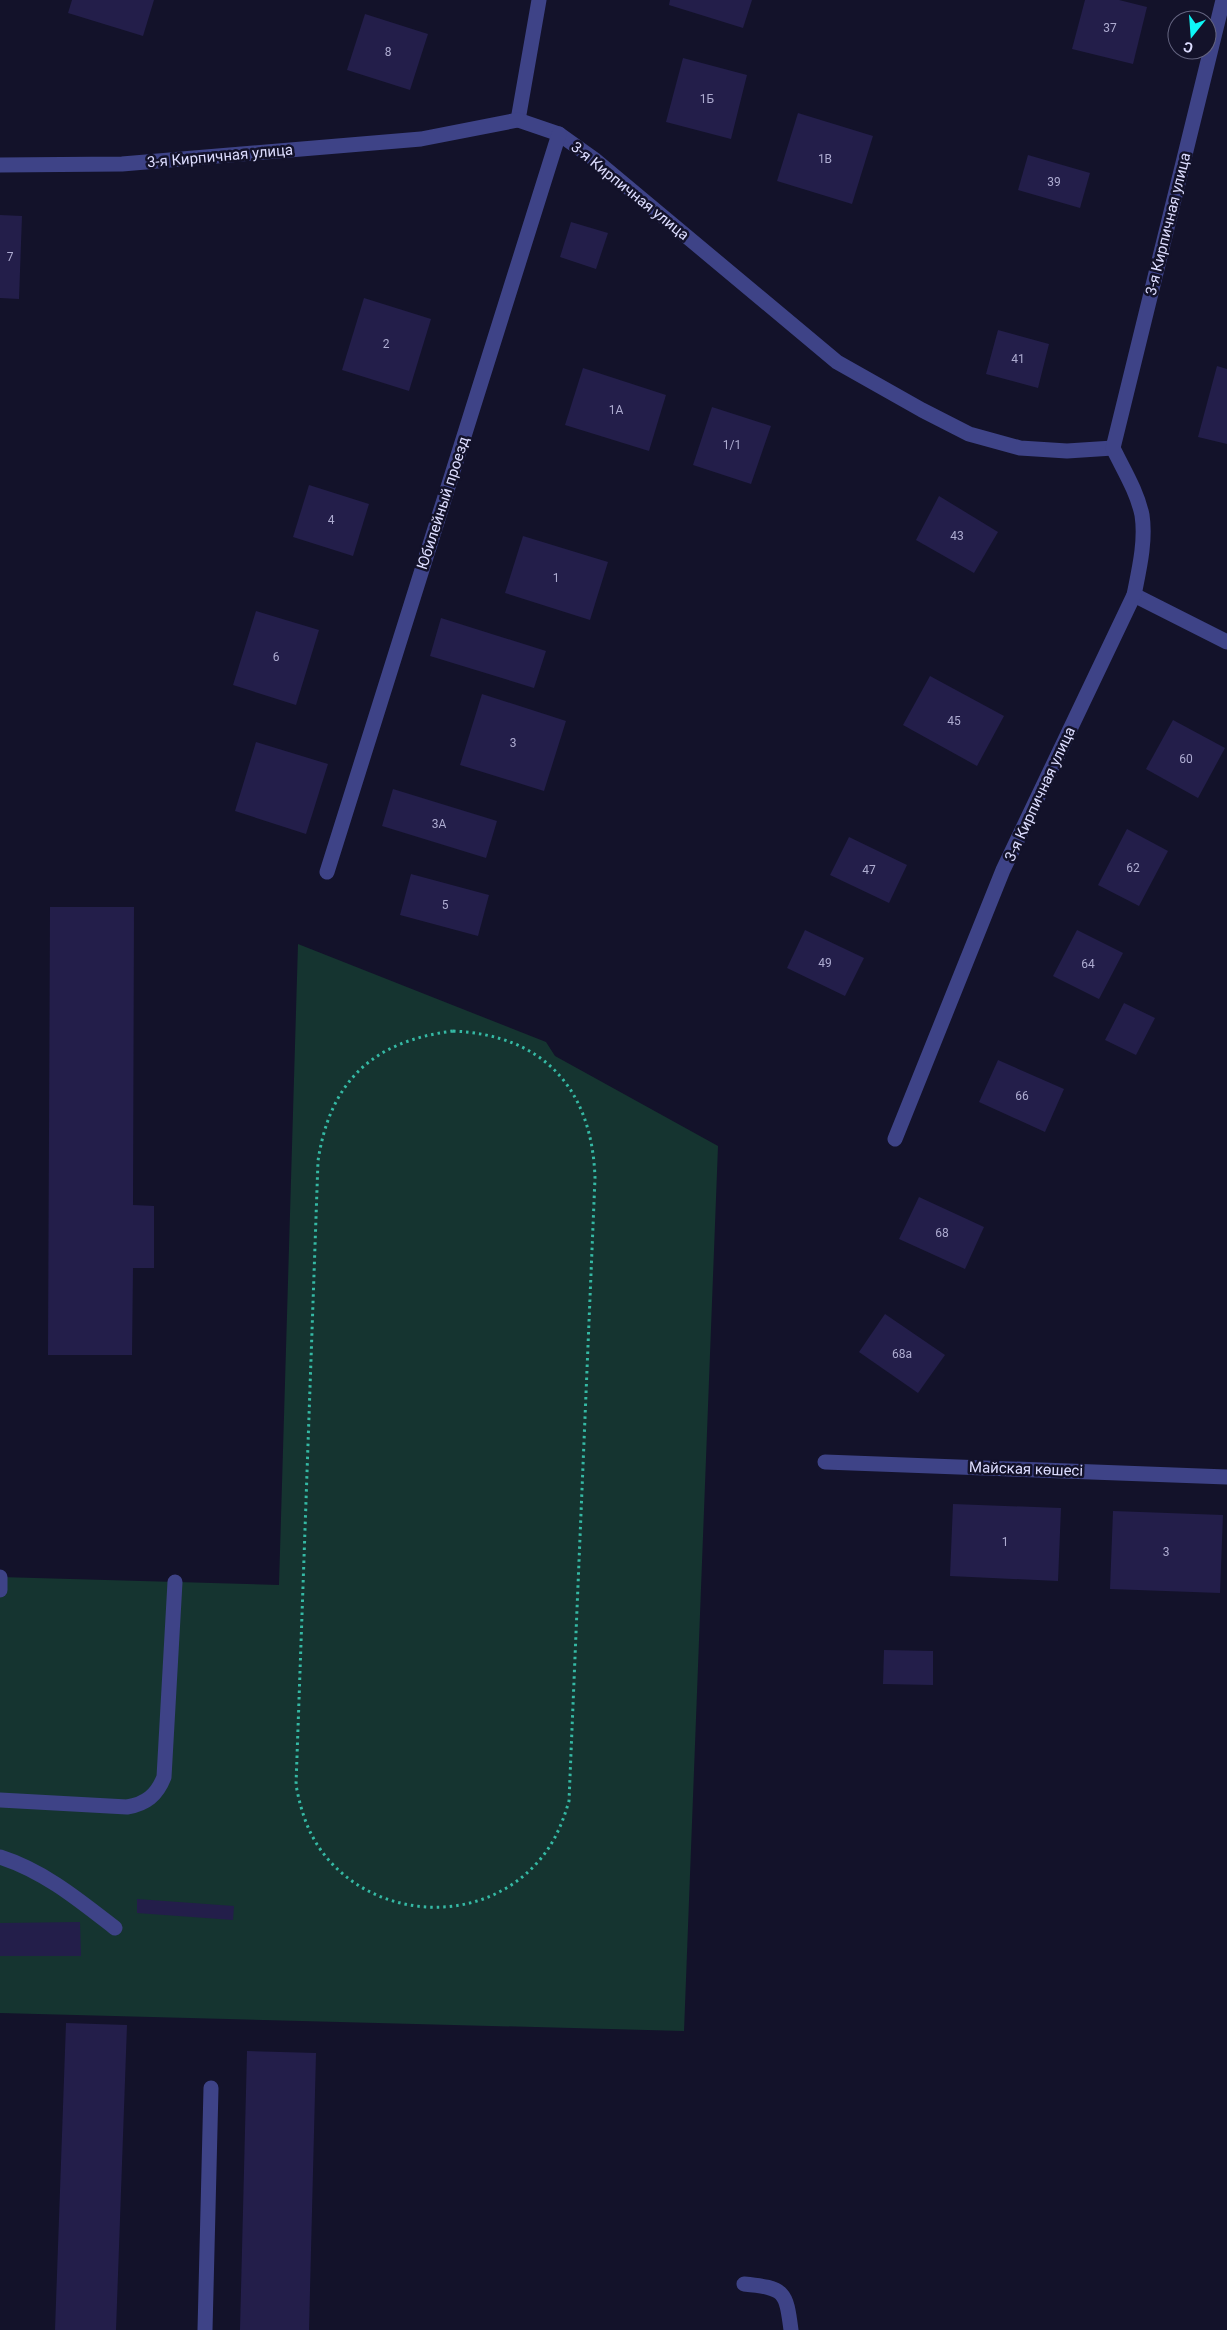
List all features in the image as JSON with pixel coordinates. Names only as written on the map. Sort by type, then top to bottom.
[{"type":"street","points":[[518,120],[539,0]]},
{"type":"street","name":"3-я Кирпичная улица","points":[[895,1138],[1003,870],[1134,595],[1142,553],[1142,515],[1130,482],[1113,448],[1222,0]]},
{"type":"street","name":"3-я Кирпичная улица","points":[[0,165],[122,164],[420,139],[518,120],[559,134],[594,159],[837,362],[922,410],[969,434],[1020,448],[1067,451],[1113,448]]},
{"type":"street","name":"Юбилейный проезд","points":[[327,872],[559,134]]},
{"type":"street","points":[[1134,595],[1227,642]]},
{"type":"street","name":"Майская көшесі","points":[[825,1462],[1227,1476]]},
{"type":"street","points":[[0,1577],[0,1590]]},
{"type":"street","points":[[0,1800],[127,1807],[140,1805],[159,1789],[164,1777],[176,1582]]},
{"type":"street","points":[[0,1857],[23,1864],[72,1894],[115,1928]]},
{"type":"street","points":[[205,2330],[212,2088]]},
{"type":"street","points":[[744,2284],[764,2286],[780,2292],[787,2301],[791,2330]]},
{"type":"path","points":[[453,1031],[480,1032],[508,1040],[532,1052],[551,1067],[568,1086],[580,1106],[590,1129],[594,1153],[595,1178],[569,1801],[562,1826],[551,1846],[535,1865],[516,1882],[494,1895],[467,1904],[434,1908],[400,1904],[367,1891],[344,1875],[326,1858],[311,1835],[301,1812],[296,1786],[318,1161],[322,1136],[330,1112],[341,1091],[377,1055],[399,1043],[424,1034],[453,1031]]},
{"type":"green space","points":[[298,944],[546,1042],[555,1056],[718,1146],[684,2031],[0,2013],[0,1577],[279,1585]]},
{"type":"building","points":[[72,0],[154,0],[143,36],[68,13]]},
{"type":"building","points":[[670,0],[752,0],[743,28],[669,5]]},
{"type":"building","points":[[1085,0],[1119,0],[1147,7],[1133,64],[1072,49]]},
{"type":"building","points":[[365,14],[428,34],[410,90],[347,70]]},
{"type":"building","points":[[683,58],[747,75],[731,139],[666,122]]},
{"type":"building","points":[[798,113],[873,136],[852,204],[777,181]]},
{"type":"building","points":[[1028,155],[1090,173],[1080,208],[1018,190]]},
{"type":"building","points":[[0,215],[22,216],[19,299],[0,298]]},
{"type":"building","points":[[571,222],[608,233],[596,269],[560,257]]},
{"type":"building","points":[[364,298],[431,319],[409,391],[342,370]]},
{"type":"building","points":[[998,330],[1049,344],[1038,388],[986,374]]},
{"type":"building","points":[[1217,366],[1227,369],[1227,444],[1198,437]]},
{"type":"building","points":[[583,368],[666,395],[649,451],[565,425]]},
{"type":"building","points":[[712,407],[771,426],[751,484],[693,465]]},
{"type":"building","points":[[309,485],[369,504],[353,556],[293,537]]},
{"type":"building","points":[[939,496],[998,532],[974,573],[916,540]]},
{"type":"building","points":[[523,536],[608,562],[590,620],[505,593]]},
{"type":"building","points":[[256,611],[319,630],[296,705],[233,685]]},
{"type":"building","points":[[441,618],[546,651],[534,688],[430,656]]},
{"type":"building","points":[[930,676],[1004,716],[977,766],[903,725]]},
{"type":"building","points":[[482,694],[566,721],[544,791],[460,765]]},
{"type":"building","points":[[1173,720],[1225,748],[1198,798],[1146,769]]},
{"type":"building","points":[[256,742],[328,764],[306,834],[235,811]]},
{"type":"building","points":[[393,789],[497,821],[486,858],[382,826]]},
{"type":"building","points":[[1127,829],[1168,851],[1139,906],[1098,885]]},
{"type":"building","points":[[849,837],[907,865],[889,903],[830,875]]},
{"type":"building","points":[[411,874],[489,895],[478,936],[400,915]]},
{"type":"building","points":[[50,907],[134,907],[133,1205],[154,1206],[154,1268],[133,1268],[132,1355],[48,1355]]},
{"type":"building","points":[[805,930],[864,958],[845,996],[787,968]]},
{"type":"building","points":[[1077,930],[1123,953],[1099,999],[1053,976]]},
{"type":"building","points":[[1124,1003],[1155,1018],[1136,1055],[1105,1040]]},
{"type":"building","points":[[998,1060],[1064,1089],[1045,1132],[979,1102]]},
{"type":"building","points":[[919,1197],[984,1227],[965,1269],[899,1239]]},
{"type":"building","points":[[885,1314],[945,1355],[918,1393],[859,1352]]},
{"type":"building","points":[[953,1504],[1061,1508],[1058,1581],[950,1576]]},
{"type":"building","points":[[1113,1511],[1223,1515],[1220,1593],[1110,1589]]},
{"type":"building","points":[[884,1650],[933,1651],[933,1685],[883,1684]]},
{"type":"building","points":[[137,1899],[234,1906],[233,1920],[137,1913]]},
{"type":"building","points":[[80,1922],[81,1956],[0,1956],[0,1923]]},
{"type":"building","points":[[66,2023],[127,2025],[116,2330],[55,2330]]},
{"type":"building","points":[[247,2051],[316,2053],[309,2330],[240,2330]]}]
